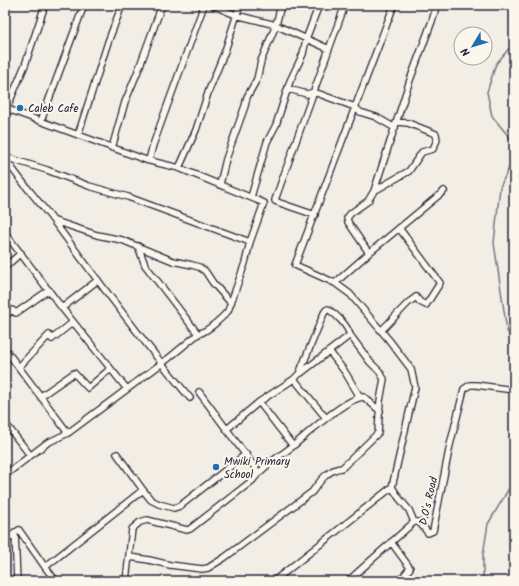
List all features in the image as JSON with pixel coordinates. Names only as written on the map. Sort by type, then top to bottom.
[{"type":"street","points":[[5,475],[47,443],[68,433],[162,363],[198,334],[202,333],[223,317],[228,310],[264,204],[251,197],[179,168],[112,148],[6,108],[25,65],[45,5]]},
{"type":"street","points":[[41,121],[84,5]]},
{"type":"street","points":[[78,135],[108,42],[122,5]]},
{"type":"street","points":[[112,148],[125,102],[162,5]]},
{"type":"street","points":[[149,160],[158,130],[204,5]]},
{"type":"street","points":[[212,5],[236,15],[276,25],[329,49]]},
{"type":"street","points":[[179,168],[196,130],[240,5]]},
{"type":"street","points":[[220,184],[226,159],[247,97],[257,79],[261,61],[276,25],[281,5]]},
{"type":"street","points":[[251,197],[267,142],[276,125],[290,81],[303,54],[306,39],[319,5]]},
{"type":"street","points":[[315,215],[275,201],[345,5]]},
{"type":"street","points":[[274,581],[392,487],[415,387],[411,369],[390,340],[350,294],[336,283],[295,265],[394,5]]},
{"type":"street","points":[[369,253],[348,222],[347,218],[351,213],[368,201],[374,191],[410,80],[436,8],[434,5]]},
{"type":"street","points":[[288,89],[307,94],[314,92],[355,107],[360,112],[376,117],[395,128]]},
{"type":"street","points":[[374,191],[409,171],[422,152],[433,149],[436,143],[436,134],[408,122],[397,122]]},
{"type":"street","points":[[5,158],[47,170],[89,186],[128,197],[250,242]]},
{"type":"street","points":[[5,158],[18,177],[54,221],[190,398]]},
{"type":"street","points":[[336,283],[369,253],[444,191]]},
{"type":"street","points":[[54,221],[97,235],[122,240],[173,261],[192,265],[205,271],[230,303]]},
{"type":"street","points":[[381,331],[416,296],[420,302],[426,305],[440,283],[399,228]]},
{"type":"street","points":[[5,233],[62,308],[127,389]]},
{"type":"street","points":[[138,246],[145,265],[198,334]]},
{"type":"street","points":[[5,267],[21,253]]},
{"type":"street","points":[[62,308],[98,280]]},
{"type":"street","points":[[5,318],[12,310],[16,313],[49,290]]},
{"type":"street","points":[[130,556],[170,566],[202,569],[208,568],[312,492],[321,479],[336,468],[342,468],[378,433],[380,401],[384,380],[379,371],[350,336],[349,331],[336,314],[328,309],[324,313],[299,374]]},
{"type":"street","points":[[19,367],[48,335],[52,339],[73,322]]},
{"type":"street","points":[[227,429],[259,402],[294,379],[350,336]]},
{"type":"street","points":[[5,349],[68,433]]},
{"type":"street","points":[[329,352],[345,372],[360,397]]},
{"type":"street","points":[[41,396],[74,373],[88,388],[110,369]]},
{"type":"street","points":[[294,379],[326,418]]},
{"type":"street","name":"D.O's Road","points":[[348,581],[414,522],[419,522],[428,532],[432,531],[450,445],[464,389],[470,385],[514,390]]},
{"type":"street","points":[[199,392],[259,473]]},
{"type":"street","points":[[126,581],[132,529],[140,522],[147,520],[186,530],[190,529],[253,480],[259,473],[326,418],[360,397],[364,397],[380,411]]},
{"type":"street","points":[[259,402],[293,446]]},
{"type":"street","points":[[5,422],[30,455]]},
{"type":"street","points":[[117,454],[151,500],[174,508],[180,506],[246,454]]},
{"type":"street","points":[[392,487],[409,510],[414,522]]},
{"type":"street","points":[[45,567],[143,490]]},
{"type":"street","points":[[5,541],[19,530],[56,581]]},
{"type":"street","points":[[15,532],[17,581]]},
{"type":"street","points":[[391,542],[410,568],[397,581]]},
{"type":"waterway","points":[[511,5],[512,45],[496,64],[487,92],[492,116],[514,143]]},
{"type":"waterway","points":[[514,157],[500,187],[494,243],[507,331],[514,344]]},
{"type":"waterway","points":[[483,581],[483,555],[488,524],[514,480]]},
{"type":"place","name":"Caleb Cafe","points":[[20,108]]},
{"type":"place","name":"Mwiki Primary School","points":[[216,467]]}]
